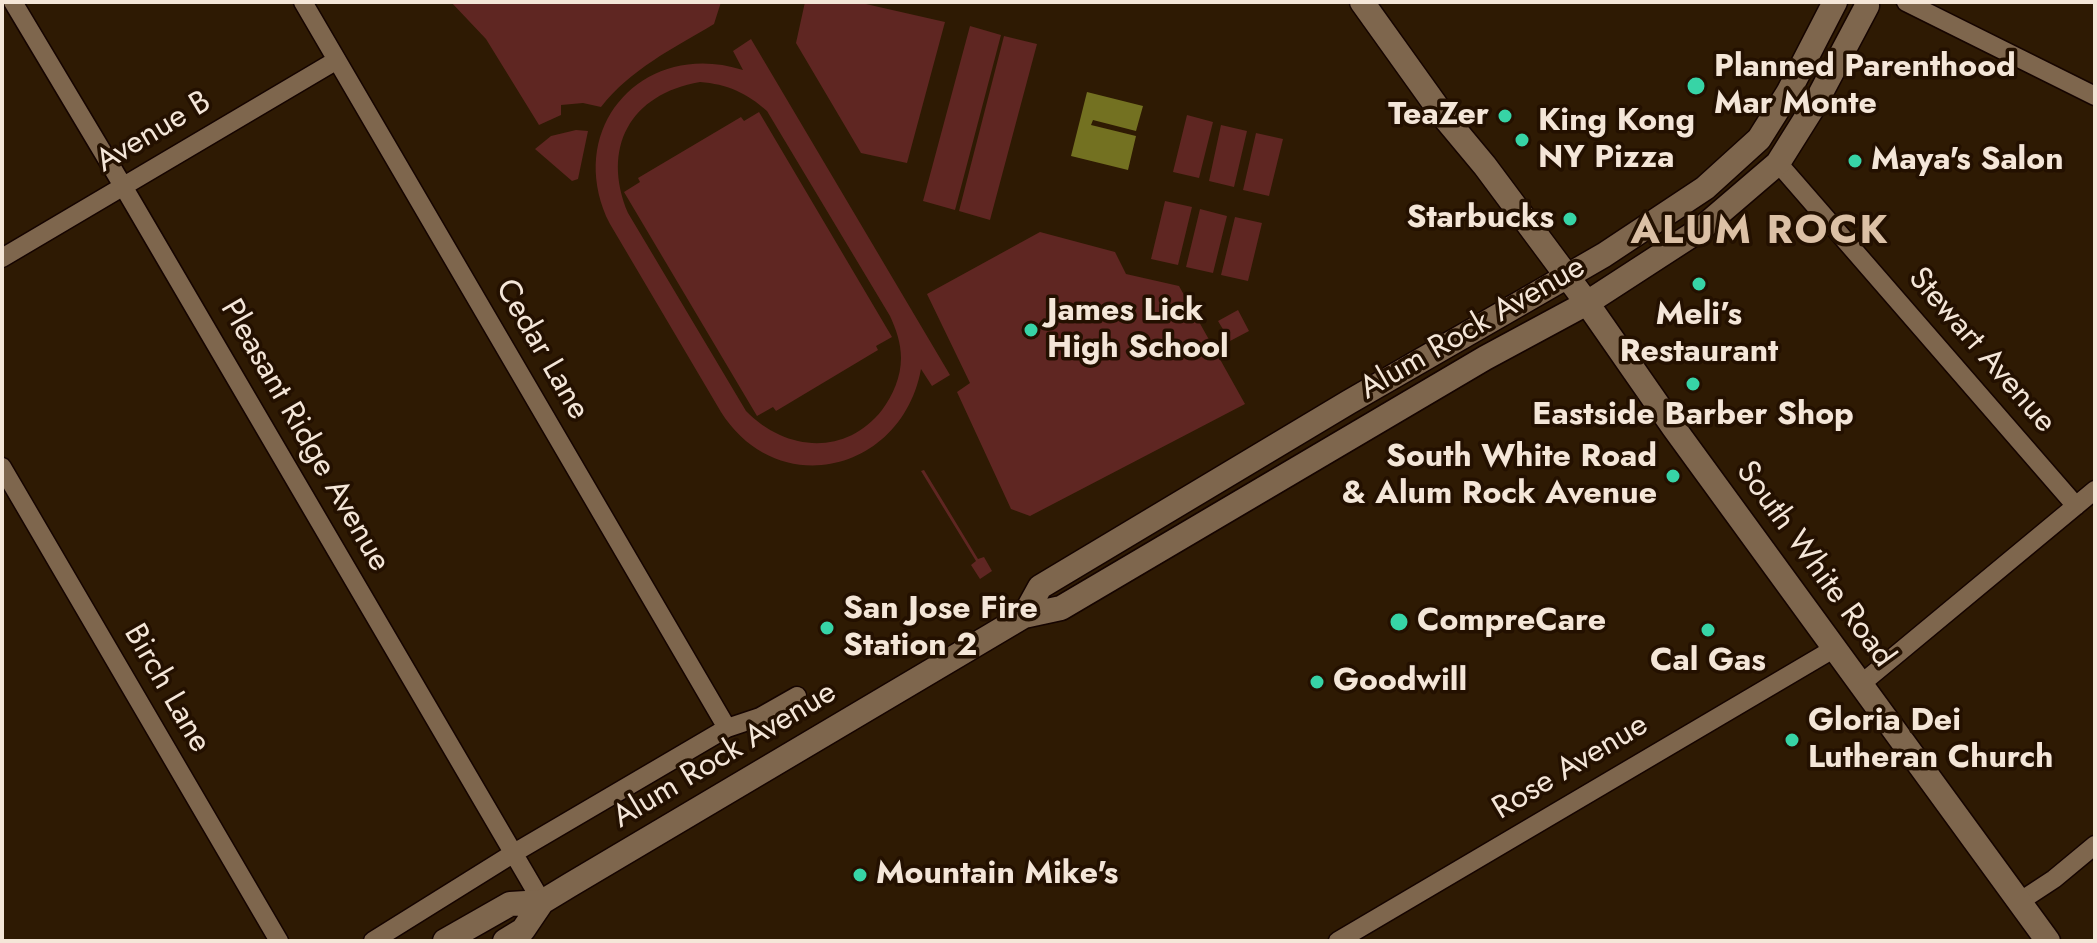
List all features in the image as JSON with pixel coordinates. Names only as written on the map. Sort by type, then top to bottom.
[{"type":"main road","name":"South White Road","points":[[1362,2],[1429,96],[1587,303],[1683,441],[2048,941]]},
{"type":"main road","name":"Alum Rock Avenue","points":[[1024,616],[1040,587],[1349,402],[1567,277],[1705,188],[1759,139],[1788,93],[1835,2]]},
{"type":"main road","name":"Alum Rock Avenue","points":[[505,941],[523,930],[542,902],[1024,616],[1061,608],[1131,568],[1485,358],[1587,303],[1701,229],[1778,163],[1822,92],[1867,6],[1866,2]]},
{"type":"main road","points":[[1759,139],[1778,163]]},
{"type":"main road","points":[[1131,568],[1129,561],[1141,544],[1145,525]]},
{"type":"main road","name":"Alum Rock Avenue","points":[[445,941],[510,904],[542,902]]},
{"type":"street","name":"Pleasant Ridge Avenue","points":[[13,2],[542,902]]},
{"type":"street","name":"Cedar Lane","points":[[303,2],[727,728]]},
{"type":"street","points":[[1906,2],[2095,96]]},
{"type":"street","name":"Avenue B","points":[[2,258],[337,60]]},
{"type":"street","name":"Stewart Avenue","points":[[1778,163],[2076,506]]},
{"type":"street","name":"Birch Lane","points":[[2,467],[279,941]]},
{"type":"street","points":[[1861,684],[2095,490]]},
{"type":"street","name":"Rose Avenue","points":[[1338,941],[1368,933],[1835,648]]},
{"type":"street","name":"Alum Rock Avenue","points":[[373,941],[514,853],[727,728],[760,717],[797,696]]},
{"type":"street","points":[[2019,902],[2054,879],[2095,845]]},
{"type":"shaded area","points":[[451,2],[721,2],[714,24],[639,71],[601,107],[583,103],[561,105],[561,115],[539,125],[486,39]]},
{"type":"shaded area","points":[[805,2],[857,2],[945,22],[907,163],[861,153],[796,43]]},
{"type":"shaded area","points":[[970,26],[1001,35],[955,210],[923,201]]},
{"type":"shaded area","points":[[1004,36],[1037,44],[990,220],[959,211]]},
{"type":"shaded area","points":[[751,39],[950,375],[932,386],[921,369],[909,404],[890,432],[864,452],[835,463],[804,465],[774,458],[745,440],[721,412],[610,224],[598,189],[596,155],[605,125],[621,99],[644,80],[673,67],[707,64],[743,70],[733,51]],"holes":[[[700,82],[736,90],[767,111],[894,326],[901,358],[896,386],[882,410],[851,436],[833,442],[796,441],[778,434],[746,411],[628,213],[620,189],[618,167],[620,146],[628,128],[639,112],[655,98],[676,88]]]},
{"type":"shaded area","points":[[1087,92],[1143,106],[1136,131],[1093,120],[1091,125],[1136,136],[1128,170],[1071,156]]},
{"type":"shaded area","points":[[759,112],[892,337],[876,346],[878,350],[776,411],[773,407],[757,416],[624,192],[640,182],[638,178],[741,117],[744,121]]},
{"type":"shaded area","points":[[1187,115],[1213,122],[1199,178],[1173,172]]},
{"type":"shaded area","points":[[1221,125],[1247,131],[1234,187],[1209,181]]},
{"type":"shaded area","points":[[576,130],[588,131],[578,179],[572,181],[535,149],[551,136]]},
{"type":"shaded area","points":[[1256,133],[1283,139],[1269,196],[1243,190]]},
{"type":"shaded area","points":[[1165,201],[1192,207],[1178,265],[1151,259]]},
{"type":"shaded area","points":[[1200,209],[1227,216],[1213,273],[1186,267]]},
{"type":"shaded area","points":[[1235,217],[1262,223],[1248,281],[1221,275]]},
{"type":"shaded area","points":[[1040,232],[1115,252],[1126,274],[1179,286],[1245,404],[1030,516],[1011,509],[957,392],[970,383],[927,294]]},
{"type":"shaded area","points":[[1238,310],[1249,331],[1230,341],[1218,321]]},
{"type":"shaded area","points":[[924,470],[978,559],[984,557],[992,571],[980,579],[971,565],[976,561],[921,471]]},
{"type":"place","name":"Planned Parenthood Mar Monte","points":[[1696,86]]},
{"type":"place","name":"TeaZer","points":[[1505,116]]},
{"type":"place","name":"King Kong NY Pizza","points":[[1522,140]]},
{"type":"place","name":"Maya's Salon","points":[[1855,161]]},
{"type":"place","name":"Starbucks","points":[[1570,219]]},
{"type":"place","name":"Meli’s Restaurant","points":[[1699,284]]},
{"type":"place","name":"James Lick High School","points":[[1031,330]]},
{"type":"place","name":"Eastside Barber Shop","points":[[1693,384]]},
{"type":"place","name":"South White Road & Alum Rock Avenue","points":[[1673,476]]},
{"type":"place","name":"CompreCare","points":[[1399,622]]},
{"type":"place","name":"San Jose Fire Station 2","points":[[827,628]]},
{"type":"place","name":"Cal Gas","points":[[1708,630]]},
{"type":"place","name":"Goodwill","points":[[1317,682]]},
{"type":"place","name":"Gloria Dei Lutheran Church","points":[[1792,740]]},
{"type":"place","name":"Mountain Mike's","points":[[860,875]]},
{"type":"district","name":"ALUM ROCK","points":[[1760,233]]}]
